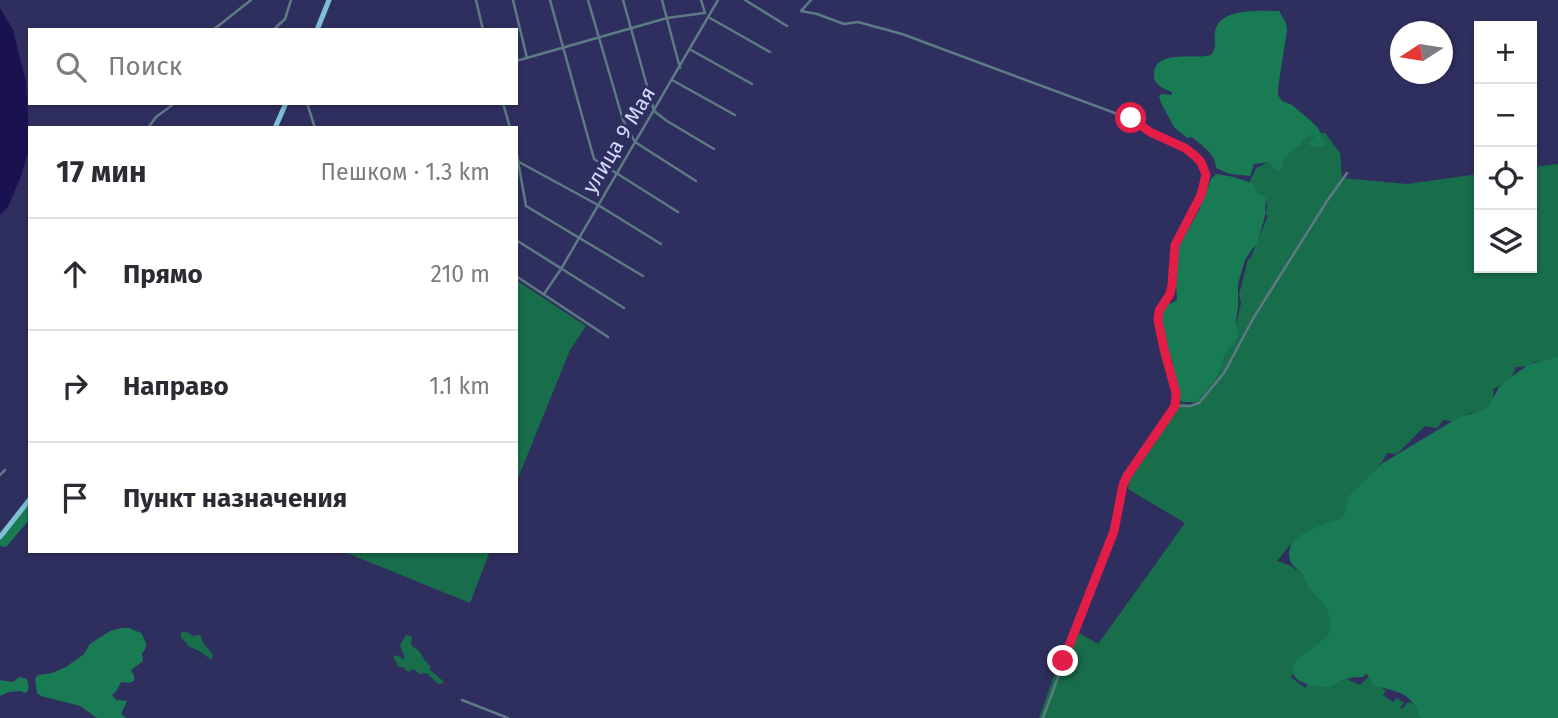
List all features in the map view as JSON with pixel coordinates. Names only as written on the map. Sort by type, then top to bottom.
[{"type":"main road","points":[[318,28],[329,0]]},
{"type":"main road","points":[[276,126],[285,105]]},
{"type":"main road","points":[[0,537],[28,502]]},
{"type":"street","points":[[216,28],[251,0]]},
{"type":"street","points":[[275,28],[285,19],[291,0]]},
{"type":"street","points":[[476,0],[483,28]]},
{"type":"street","points":[[513,0],[527,58]]},
{"type":"street","points":[[550,0],[594,159],[678,212]]},
{"type":"street","points":[[588,0],[623,120],[635,142],[696,181]]},
{"type":"street","points":[[623,0],[654,111],[714,149]]},
{"type":"street","points":[[662,0],[680,68]]},
{"type":"street","points":[[701,0],[704,13],[708,17],[770,52]]},
{"type":"street","name":"улица 9 Мая","points":[[544,294],[718,0]]},
{"type":"street","points":[[746,0],[787,26]]},
{"type":"street","points":[[810,0],[801,11],[844,24],[858,22],[902,34],[1131,118],[1150,132],[1185,148],[1201,162],[1206,175],[1194,211],[1175,245],[1170,294],[1159,311],[1158,320],[1164,349],[1176,393],[1175,406],[1123,485],[1114,531],[1042,718]]},
{"type":"street","points":[[518,60],[667,18],[704,13]]},
{"type":"street","points":[[690,50],[752,84]]},
{"type":"street","points":[[673,80],[735,115]]},
{"type":"street","points":[[149,126],[156,117],[172,105]]},
{"type":"street","points":[[308,105],[314,126]]},
{"type":"street","points":[[504,105],[509,126]]},
{"type":"street","points":[[518,158],[526,206],[643,276]]},
{"type":"street","points":[[519,162],[598,205],[661,244]]},
{"type":"street","points":[[1175,406],[1199,403],[1224,373],[1254,317],[1347,173]]},
{"type":"street","points":[[518,182],[522,179]]},
{"type":"street","points":[[518,241],[624,308]]},
{"type":"street","points":[[518,277],[608,337]]},
{"type":"street","points":[[0,475],[5,470]]},
{"type":"street","points":[[462,701],[508,718]]},
{"type":"green space","points":[[1279,11],[1287,30],[1278,95],[1318,128],[1325,144],[1310,146],[1314,137],[1312,134],[1284,158],[1281,171],[1273,168],[1270,162],[1254,164],[1250,176],[1230,174],[1216,168],[1208,151],[1192,137],[1187,138],[1174,127],[1159,96],[1172,95],[1172,92],[1155,81],[1156,67],[1168,58],[1211,55],[1215,48],[1216,28],[1226,17],[1244,12]]},
{"type":"green space","points":[[1305,132],[1325,133],[1340,153],[1342,178],[1407,184],[1474,175],[1474,273],[1537,273],[1537,166],[1558,164],[1558,360],[1516,367],[1508,381],[1493,389],[1494,410],[1470,413],[1457,422],[1443,420],[1437,428],[1425,426],[1397,454],[1387,453],[1350,532],[1319,529],[1289,546],[1277,561],[1289,565],[1328,590],[1339,638],[1304,658],[1291,677],[1305,688],[1312,678],[1327,687],[1346,679],[1360,685],[1372,673],[1376,684],[1386,691],[1383,695],[1393,702],[1397,698],[1404,703],[1400,708],[1402,709],[1411,702],[1428,718],[1039,718],[1071,628],[1098,644],[1185,523],[1128,489],[1129,481],[1181,403],[1193,405],[1215,377],[1236,325],[1241,303],[1239,295],[1248,259],[1268,216],[1265,214],[1267,202],[1247,187],[1256,168],[1265,164]]},
{"type":"green space","points":[[1216,174],[1254,184],[1257,193],[1266,199],[1265,216],[1257,244],[1245,260],[1238,284],[1238,337],[1224,356],[1216,378],[1196,402],[1183,402],[1177,399],[1173,362],[1165,351],[1158,318],[1161,307],[1177,299],[1174,251],[1178,240],[1188,230],[1211,179]]},
{"type":"green space","points":[[518,281],[586,326],[570,350],[518,478]]},
{"type":"green space","points":[[1558,357],[1558,718],[1421,718],[1408,698],[1375,686],[1366,673],[1363,677],[1340,681],[1329,687],[1312,685],[1297,679],[1293,672],[1294,666],[1298,659],[1330,632],[1330,621],[1326,606],[1290,560],[1292,543],[1307,532],[1343,518],[1349,496],[1383,463],[1456,419],[1488,408],[1499,387],[1530,364]]},
{"type":"green space","points":[[28,505],[28,521],[6,547],[0,546],[0,540]]},
{"type":"green space","points":[[347,553],[489,553],[470,603]]},
{"type":"green space","points":[[122,628],[141,633],[146,644],[142,653],[143,661],[131,670],[134,681],[121,682],[112,695],[116,700],[127,701],[121,714],[126,718],[97,718],[80,706],[37,693],[35,679],[38,675],[66,667],[84,654],[90,644],[110,631]]},
{"type":"green space","points":[[182,632],[193,636],[200,635],[213,655],[212,659],[188,646],[181,638]]},
{"type":"green space","points":[[406,635],[412,636],[411,645],[419,651],[430,670],[443,683],[438,684],[427,673],[419,674],[414,669],[408,672],[399,667],[393,657],[397,655],[405,658],[400,645]]},
{"type":"green space","points":[[19,677],[27,679],[27,692],[9,692],[0,696],[0,680],[13,682]]},
{"type":"shaded area","points":[[0,8],[13,30],[26,82],[29,126],[28,153],[21,176],[8,207],[0,215]]},
{"type":"route","points":[[1063,661],[1114,531],[1123,485],[1175,406],[1176,393],[1164,349],[1158,320],[1159,311],[1170,294],[1174,274],[1173,253],[1177,239],[1194,211],[1206,175],[1201,162],[1185,148],[1150,132],[1131,118]]}]
